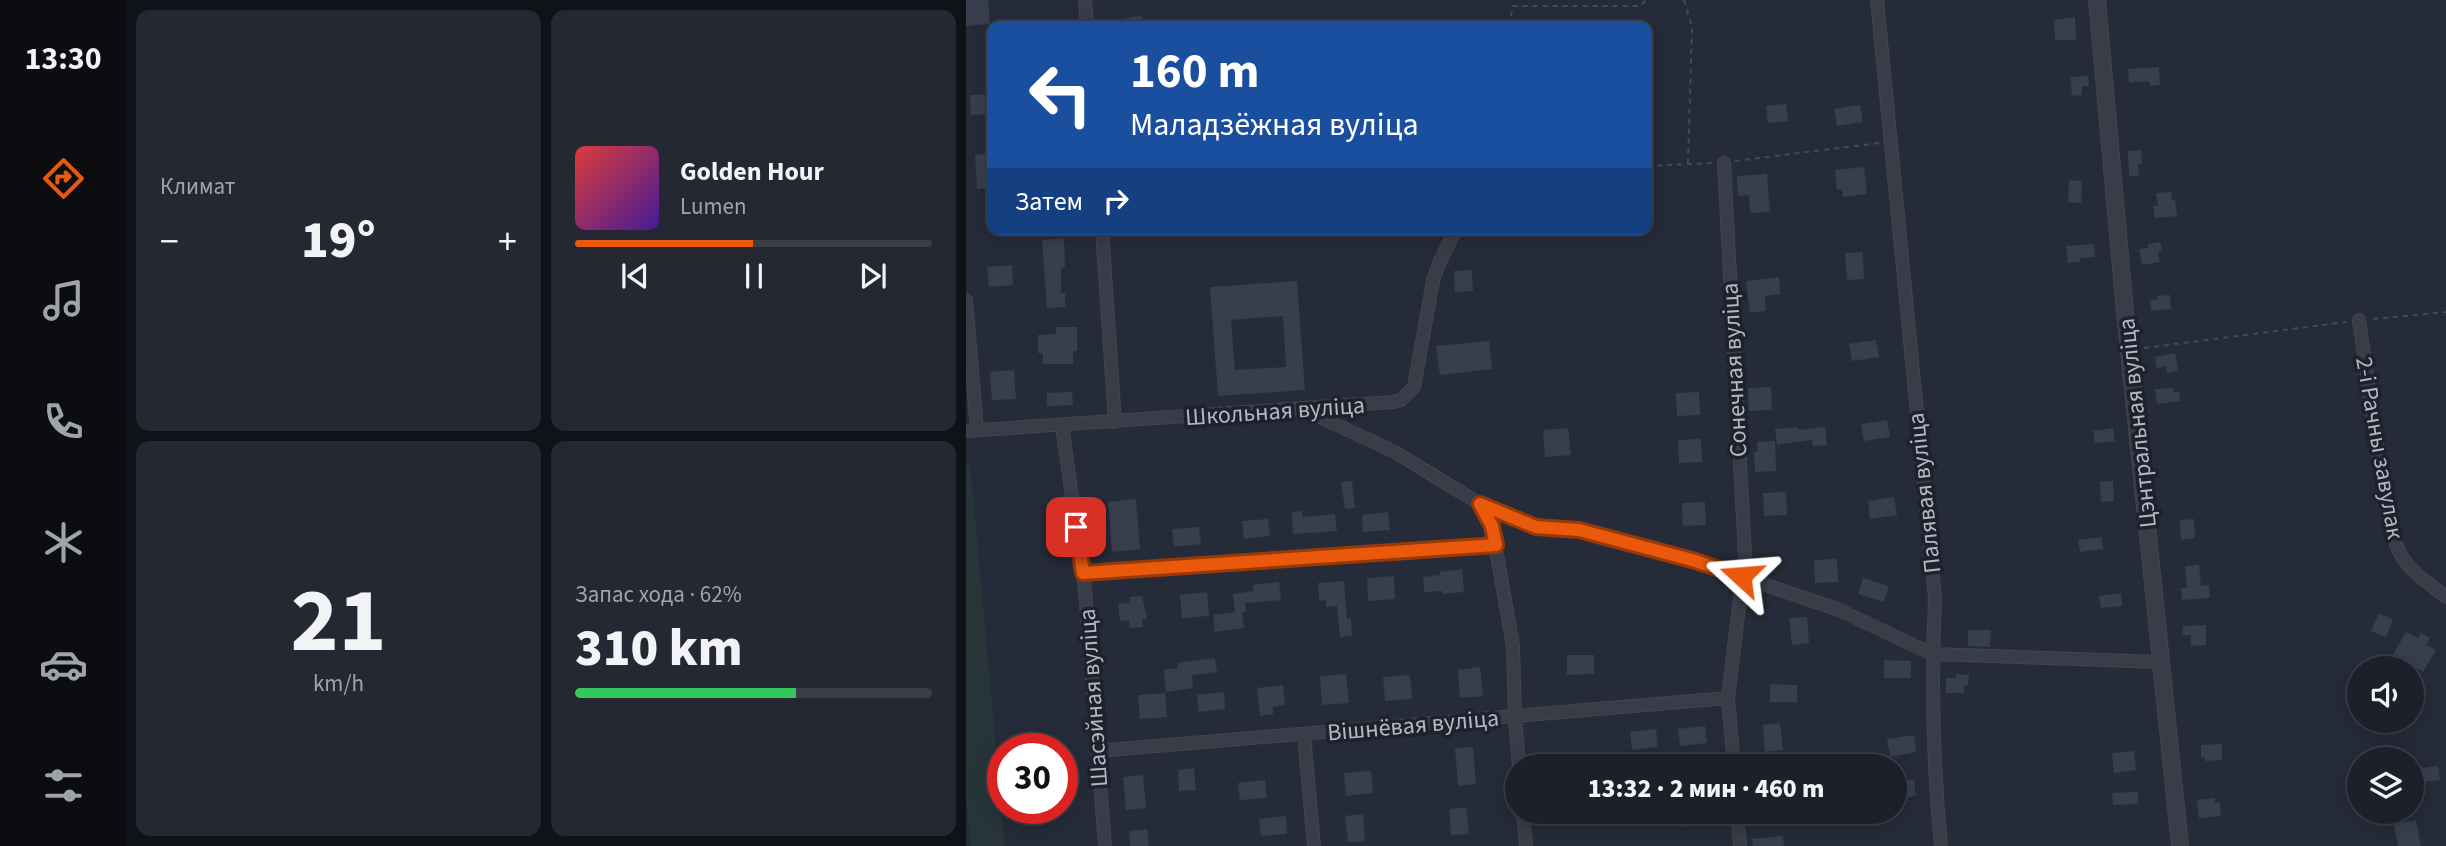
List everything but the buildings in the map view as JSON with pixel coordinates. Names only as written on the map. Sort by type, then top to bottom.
[{"type":"street","points":[[1085,0],[1087,21]]},
{"type":"street","name":"Палявая вуліца","points":[[1877,0],[1935,598],[1932,654],[1936,800],[1941,846]]},
{"type":"street","name":"Цэнтральная вуліца","points":[[2097,0],[2129,350],[2180,846]]},
{"type":"street","name":"Сонечная вуліца","points":[[1724,163],[1745,556],[1728,698],[1733,754]]},
{"type":"street","points":[[1102,235],[1115,422]]},
{"type":"street","name":"Школьная вуліца","points":[[972,430],[1306,410],[1393,402],[1409,394],[1417,378],[1433,281],[1438,264],[1453,235]]},
{"type":"street","points":[[966,300],[972,430]]},
{"type":"street","name":"2-і Рачны завулак","points":[[2359,320],[2387,513],[2394,544],[2401,559],[2412,572],[2446,597]]},
{"type":"street","points":[[1306,410],[1395,452],[1480,504],[1536,527],[1579,530],[1692,560],[1837,609],[1932,654],[2161,662]]},
{"type":"street","name":"Шасэйная вуліца","points":[[1062,425],[1083,573],[1105,846]]},
{"type":"street","points":[[1480,504],[1492,526],[1513,646],[1518,754]]},
{"type":"street","points":[[1083,573],[1496,545]]},
{"type":"street","name":"Вішнёвая вуліца","points":[[1097,751],[1728,698]]},
{"type":"street","points":[[1304,734],[1314,846]]},
{"type":"street","points":[[1524,824],[1526,846]]},
{"type":"street","points":[[1738,824],[1740,846]]},
{"type":"path","points":[[1511,21],[1514,0]]},
{"type":"path","points":[[1513,6],[1640,6],[1646,0]]},
{"type":"path","points":[[1684,0],[1692,27],[1688,164]]},
{"type":"path","points":[[1652,166],[1724,163],[1889,141]]},
{"type":"path","points":[[2129,350],[2359,320],[2446,312]]},
{"type":"shaded area","points":[[966,462],[970,462],[995,733],[987,733],[987,824],[1003,824],[1005,846],[971,846],[966,801]]},
{"type":"route","points":[[1076,527],[1083,573],[1496,545],[1492,526],[1480,504],[1536,527],[1579,530],[1741,576]]}]
